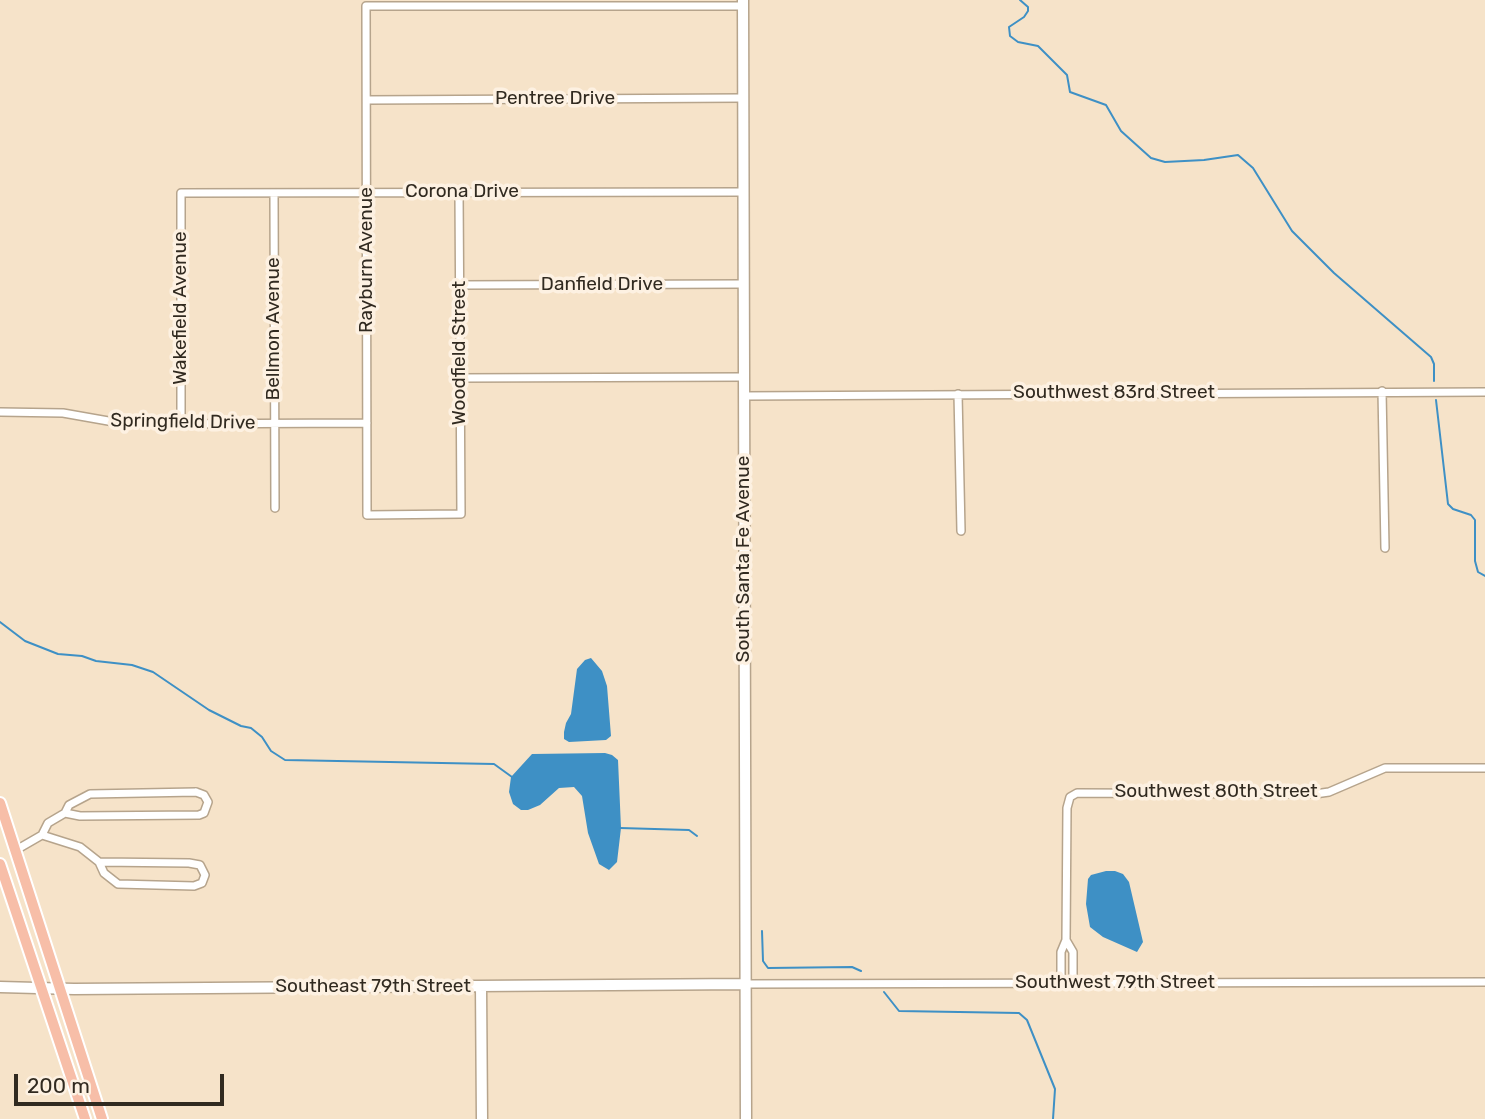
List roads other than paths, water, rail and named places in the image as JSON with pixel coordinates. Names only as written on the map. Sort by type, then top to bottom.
[{"type":"main road","name":"South Santa Fe Avenue","points":[[743,3],[746,1119]]},
{"type":"main road","points":[[0,803],[102,1119]]},
{"type":"main road","points":[[0,864],[85,1119]]},
{"type":"main road","name":"Southeast 79th Street","points":[[0,988],[746,984]]},
{"type":"main road","points":[[481,986],[482,1119]]},
{"type":"street","name":"Rayburn Avenue","points":[[367,515],[366,6],[743,3]]},
{"type":"street","name":"Pentree Drive","points":[[367,100],[743,98]]},
{"type":"street","name":"Woodfield Street","points":[[367,515],[461,514],[460,192]]},
{"type":"street","name":"Corona Drive","points":[[181,193],[743,192]]},
{"type":"street","name":"Wakefield Avenue","points":[[181,193],[181,424]]},
{"type":"street","name":"Bellmon Avenue","points":[[274,193],[275,508]]},
{"type":"street","name":"Danfield Drive","points":[[460,285],[743,285]]},
{"type":"street","points":[[460,378],[744,377]]},
{"type":"street","points":[[1382,391],[1385,548]]},
{"type":"street","name":"Southwest 83rd Street","points":[[744,396],[1485,392]]},
{"type":"street","points":[[958,394],[961,531]]},
{"type":"street","name":"Springfield Drive","points":[[0,412],[62,413],[114,422],[367,423]]},
{"type":"street","name":"Southwest 80th Street","points":[[1066,940],[1067,808],[1070,797],[1077,793],[1315,793],[1329,792],[1385,768],[1485,768]]},
{"type":"street","points":[[16,850],[42,835],[48,823],[65,813],[69,805],[90,794],[196,792],[204,795],[208,802],[204,813],[199,814],[80,816],[65,813]]},
{"type":"street","points":[[42,835],[80,847],[99,862],[110,879],[125,885],[194,886],[204,881],[204,869],[200,865],[190,863],[99,862]]},
{"type":"street","points":[[1066,940],[1073,952],[1073,984]]},
{"type":"street","points":[[1061,984],[1061,952],[1066,940]]},
{"type":"street","name":"Southwest 79th Street","points":[[746,984],[1485,982]]},
{"type":"water","points":[[591,658],[602,671],[607,686],[611,736],[606,740],[569,742],[564,739],[564,732],[571,714],[577,669],[585,660]]},
{"type":"water","points":[[605,753],[618,760],[621,828],[617,862],[609,870],[599,864],[588,833],[582,796],[574,787],[559,788],[540,805],[528,810],[521,810],[513,804],[509,792],[511,777],[532,754]]},
{"type":"water","points":[[1106,871],[1123,874],[1129,882],[1143,942],[1137,952],[1103,937],[1090,927],[1086,904],[1088,879],[1091,875]]},
{"type":"waterway","points":[[1020,0],[1028,7],[1028,11],[1009,27],[1010,36],[1018,42],[1038,46],[1067,75],[1070,92],[1106,105],[1121,131],[1151,158],[1165,162],[1238,155],[1253,168],[1292,231],[1334,273],[1431,357],[1434,364],[1434,381]]},
{"type":"waterway","points":[[1436,400],[1448,504],[1453,509],[1471,515],[1475,520],[1475,561],[1478,572],[1485,576]]},
{"type":"waterway","points":[[0,622],[25,641],[58,654],[132,665],[153,672],[209,710],[241,726],[251,728],[262,737],[271,751],[285,760],[494,764],[512,777]]},
{"type":"waterway","points":[[620,828],[689,830],[697,836]]},
{"type":"waterway","points":[[762,931],[763,961],[768,968],[852,967],[861,971]]},
{"type":"waterway","points":[[884,992],[899,1011],[1019,1013],[1027,1020],[1055,1089],[1053,1119]]}]
